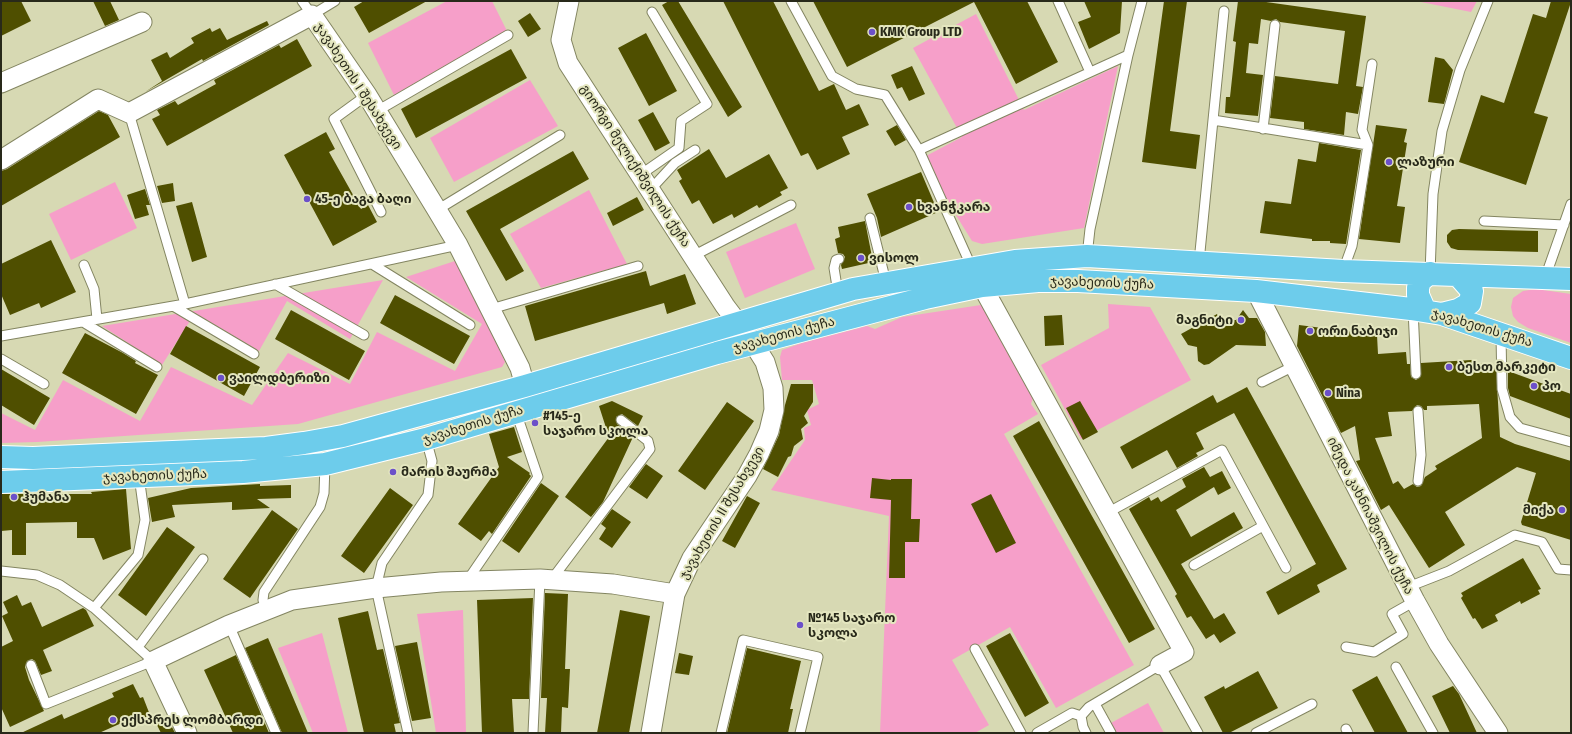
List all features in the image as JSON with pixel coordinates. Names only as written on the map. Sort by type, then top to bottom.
[{"type":"main road","name":"ჯავახეთის ქუჩა","points":[[1,482],[243,472],[324,464],[426,439],[753,343],[925,298],[977,277],[1050,258],[1087,256],[1343,271],[1571,279]]},
{"type":"main road","points":[[1430,273],[1420,282],[1418,288],[1418,295],[1427,311],[1458,310],[1470,303],[1472,291],[1458,275]]},
{"type":"main road","name":"ჯავახეთის ქუჩა","points":[[1,457],[34,458],[266,448],[343,436],[525,386],[838,293],[886,282],[977,277],[1256,291],[1427,311],[1501,333],[1571,358]]},
{"type":"street","name":"გიორგი მელიქიშვილის ქუჩა","points":[[569,1],[561,40],[568,62],[736,323],[753,343]]},
{"type":"street","name":"ჯავახეთის I შესახვევი","points":[[129,113],[307,8],[367,95],[458,245],[520,368],[525,386]]},
{"type":"street","points":[[1,83],[142,22]]},
{"type":"street","points":[[1,160],[98,99],[129,113]]},
{"type":"street","points":[[977,277],[1184,652],[1160,665]]},
{"type":"street","name":"იმედა კახნიაშვილის ქუჩა","points":[[1256,291],[1411,594],[1439,644],[1498,733]]},
{"type":"street","name":"ჯავახეთის II შესახვევი","points":[[651,733],[675,594],[692,558],[747,476],[769,431],[774,410],[773,388],[765,362],[753,343]]},
{"type":"street","points":[[187,733],[153,661],[229,625],[292,600],[376,588],[467,581],[546,579],[613,584],[675,594]]},
{"type":"lane","points":[[307,8],[336,1]]},
{"type":"lane","points":[[791,1],[832,76],[856,89],[884,95],[919,150],[977,277]]},
{"type":"lane","points":[[1058,1],[1090,72]]},
{"type":"lane","points":[[1087,256],[1090,229],[1128,55],[1142,1]]},
{"type":"lane","points":[[1430,273],[1433,194],[1442,131],[1460,70],[1488,1]]},
{"type":"lane","points":[[1199,262],[1224,11]]},
{"type":"lane","points":[[645,182],[679,148],[682,121],[707,104],[652,12]]},
{"type":"lane","points":[[1263,129],[1275,25]]},
{"type":"lane","points":[[377,111],[508,35]]},
{"type":"lane","points":[[919,150],[1128,55]]},
{"type":"lane","points":[[1343,271],[1352,246],[1368,145],[1362,130],[1372,64]]},
{"type":"lane","points":[[367,95],[334,119],[381,212]]},
{"type":"lane","points":[[129,113],[185,304]]},
{"type":"lane","points":[[1213,120],[1368,145]]},
{"type":"lane","points":[[437,210],[560,136]]},
{"type":"lane","points":[[645,182],[695,150]]},
{"type":"lane","points":[[1545,278],[1571,204]]},
{"type":"lane","points":[[693,256],[791,205]]},
{"type":"lane","points":[[870,218],[874,250],[886,282]]},
{"type":"lane","points":[[1484,221],[1564,225]]},
{"type":"lane","points":[[1,336],[185,304],[458,245]]},
{"type":"lane","points":[[838,293],[834,268],[836,260],[839,259]]},
{"type":"lane","points":[[372,264],[470,325]]},
{"type":"lane","points":[[84,265],[94,289],[97,319]]},
{"type":"lane","points":[[491,309],[638,266]]},
{"type":"lane","points":[[274,284],[364,335]]},
{"type":"lane","points":[[173,306],[254,354]]},
{"type":"lane","points":[[1416,374],[1427,311]]},
{"type":"lane","points":[[83,322],[157,367]]},
{"type":"lane","points":[[1501,333],[1502,389],[1510,417],[1520,428],[1571,442]]},
{"type":"lane","points":[[1,359],[44,384]]},
{"type":"lane","points":[[1262,382],[1294,366]]},
{"type":"lane","points":[[1418,411],[1421,455],[1418,481]]},
{"type":"lane","points":[[467,581],[538,477],[516,412]]},
{"type":"lane","points":[[533,733],[546,579],[650,448],[648,441],[621,420]]},
{"type":"lane","points":[[408,733],[376,588],[382,564],[428,495],[432,460],[426,439]]},
{"type":"lane","points":[[1107,513],[1222,450],[1286,568]]},
{"type":"lane","points":[[266,610],[263,600],[264,592],[320,507],[324,493],[324,464]]},
{"type":"lane","points":[[94,608],[138,555],[144,520],[139,476]]},
{"type":"lane","points":[[1194,565],[1263,526]]},
{"type":"lane","points":[[1346,648],[1374,652],[1403,634],[1392,614],[1411,594],[1449,571],[1515,535],[1542,542],[1558,570],[1571,570]]},
{"type":"lane","points":[[138,648],[203,559]]},
{"type":"lane","points":[[1,571],[37,575],[60,585],[94,608],[153,661],[46,704],[31,665]]},
{"type":"lane","points":[[229,625],[276,733]]},
{"type":"lane","points":[[722,733],[743,640],[818,657],[800,733]]},
{"type":"lane","points":[[976,649],[1021,733]]},
{"type":"lane","points":[[1086,733],[1081,716],[1088,707],[1160,665],[1198,733]]},
{"type":"lane","points":[[1396,667],[1433,733]]},
{"type":"lane","points":[[1095,704],[1111,733]]},
{"type":"lane","points":[[1256,733],[1312,704]]},
{"type":"lane","points":[[1037,733],[1072,713],[1081,716]]},
{"type":"shaded area","points":[[447,1],[492,1],[507,31],[394,95],[368,43]]},
{"type":"shaded area","points":[[1416,1],[1477,1],[1471,12]]},
{"type":"shaded area","points":[[976,14],[1024,110],[1118,66],[1084,228],[982,244],[972,241],[928,170],[926,156],[962,137],[913,48]]},
{"type":"shaded area","points":[[530,80],[558,126],[454,182],[430,138]]},
{"type":"shaded area","points":[[115,182],[137,228],[71,260],[49,214]]},
{"type":"shaded area","points":[[589,190],[627,264],[541,288],[510,234]]},
{"type":"shaded area","points":[[796,223],[815,269],[745,298],[726,252]]},
{"type":"shaded area","points":[[458,260],[505,362],[502,367],[298,424],[37,442],[1,443],[1,413],[35,430],[63,380],[140,421],[171,367],[252,405],[288,353],[350,384],[377,332],[455,371],[482,324],[406,277]]},
{"type":"shaded area","points":[[383,280],[350,339],[287,301],[259,351],[195,313],[162,365],[102,326]]},
{"type":"shaded area","points":[[1536,289],[1571,294],[1571,343],[1528,328],[1518,322],[1513,316],[1511,307],[1513,298],[1523,291]]},
{"type":"shaded area","points":[[1108,304],[1150,307],[1191,380],[1081,439],[1041,365],[1109,328]]},
{"type":"shaded area","points":[[981,305],[990,314],[1034,395],[1031,404],[1038,414],[1004,434],[1134,665],[1056,708],[1010,627],[952,660],[989,725],[975,733],[880,733],[889,516],[771,490],[805,440],[804,428],[811,425],[807,410],[819,404],[812,380],[782,380],[780,357],[782,350],[802,343],[867,326],[875,329],[902,317]]},
{"type":"shaded area","points":[[463,610],[466,733],[436,733],[417,614]]},
{"type":"shaded area","points":[[322,633],[348,733],[313,733],[278,648]]},
{"type":"shaded area","points":[[1148,703],[1164,733],[1114,733],[1109,724]]},
{"type":"building","points":[[1,1],[21,1],[31,21],[1,36]]},
{"type":"building","points":[[93,1],[110,1],[119,20],[105,26]]},
{"type":"building","points":[[364,1],[427,1],[369,33],[354,7]]},
{"type":"building","points":[[669,1],[678,1],[742,107],[728,117],[662,5]]},
{"type":"building","points":[[723,1],[773,1],[819,91],[834,84],[846,110],[859,104],[869,125],[842,137],[850,154],[817,170],[808,153],[801,156]]},
{"type":"building","name":"KMK Group LTD","points":[[813,1],[1027,1],[1058,62],[1016,84],[974,2],[847,67]]},
{"type":"building","points":[[1084,1],[1122,1],[1120,33],[1089,49],[1078,22],[1091,17]]},
{"type":"building","points":[[1164,1],[1187,1],[1170,131],[1200,135],[1196,169],[1142,162]]},
{"type":"building","points":[[1238,1],[1259,1],[1366,16],[1356,86],[1363,87],[1358,114],[1346,112],[1344,135],[1304,129],[1304,122],[1270,118],[1275,76],[1338,84],[1345,31],[1280,22],[1276,19],[1271,21],[1261,19],[1258,44],[1249,43],[1246,73],[1263,75],[1258,116],[1225,113],[1226,97],[1230,97],[1236,42],[1233,41]]},
{"type":"building","points":[[1551,1],[1571,2],[1534,113],[1548,117],[1526,185],[1459,162],[1481,95],[1504,103],[1533,14],[1546,18]]},
{"type":"building","points":[[530,13],[541,29],[528,37],[518,21]]},
{"type":"building","points":[[267,21],[269,25],[203,61],[202,59],[145,92],[162,81],[151,60],[167,52],[170,58],[194,43],[191,38],[210,28],[212,32],[220,28],[227,40]]},
{"type":"building","points":[[646,33],[677,91],[649,106],[618,48]]},
{"type":"building","points":[[297,39],[312,66],[167,146],[152,119],[160,115],[157,110],[175,101],[178,105],[216,84],[214,80],[279,45],[281,48]]},
{"type":"building","points":[[511,49],[527,78],[416,138],[401,109]]},
{"type":"building","points":[[1435,57],[1444,59],[1453,70],[1444,104],[1428,102]]},
{"type":"building","points":[[912,66],[925,94],[909,101],[902,87],[897,89],[891,75]]},
{"type":"building","points":[[99,111],[108,115],[120,137],[1,206],[1,171],[7,169]]},
{"type":"building","points":[[653,112],[670,143],[655,151],[638,120]]},
{"type":"building","points":[[897,125],[906,140],[895,146],[886,131]]},
{"type":"building","points":[[1376,125],[1407,129],[1404,142],[1407,143],[1397,206],[1405,207],[1400,243],[1359,239]]},
{"type":"building","points":[[326,132],[335,149],[329,152],[361,209],[368,205],[377,222],[333,246],[284,155]]},
{"type":"building","points":[[1319,143],[1361,150],[1346,244],[1330,243],[1330,241],[1312,241],[1312,239],[1260,233],[1265,201],[1291,204],[1298,159],[1316,162]]},
{"type":"building","points":[[709,149],[726,178],[769,154],[788,188],[780,192],[782,195],[759,208],[757,205],[734,218],[732,214],[713,224],[699,200],[692,204],[679,181],[682,179],[677,170]]},
{"type":"building","points":[[573,151],[589,179],[500,229],[524,271],[506,281],[466,211]]},
{"type":"building","points":[[921,172],[938,212],[881,237],[877,218],[867,194]]},
{"type":"building","points":[[173,183],[175,201],[162,203],[157,186]]},
{"type":"building","points":[[145,189],[150,205],[146,205],[149,215],[135,219],[127,195]]},
{"type":"building","points":[[637,197],[644,210],[613,226],[607,213]]},
{"type":"building","points":[[192,202],[207,257],[192,262],[176,206]]},
{"type":"building","points":[[865,221],[873,262],[842,269],[841,265],[845,257],[843,254],[838,253],[835,239],[840,237],[838,227]]},
{"type":"building","points":[[1452,230],[1538,231],[1538,252],[1458,250],[1451,248],[1447,242],[1447,235]]},
{"type":"building","points":[[51,240],[76,292],[41,308],[39,303],[10,315],[1,294],[1,264]]},
{"type":"building","points":[[646,271],[650,286],[685,274],[696,304],[667,314],[664,303],[535,341],[525,306]]},
{"type":"building","points":[[395,295],[470,336],[454,364],[380,323]]},
{"type":"building","points":[[291,310],[365,351],[349,380],[275,339]]},
{"type":"building","points":[[1243,310],[1249,318],[1257,318],[1265,332],[1266,346],[1236,345],[1209,364],[1204,365],[1198,361],[1197,347],[1188,345],[1181,334],[1217,314],[1221,320],[1236,320]]},
{"type":"building","points":[[1062,315],[1064,345],[1045,346],[1044,316]]},
{"type":"building","points":[[1299,325],[1377,335],[1378,354],[1406,352],[1407,364],[1410,364],[1411,377],[1416,380],[1421,376],[1421,363],[1471,360],[1496,368],[1500,437],[1515,444],[1571,461],[1571,540],[1522,525],[1521,522],[1536,473],[1517,467],[1445,512],[1465,545],[1429,568],[1389,505],[1381,510],[1356,461],[1360,460],[1355,426],[1341,433],[1297,346]],"holes":[[[1479,404],[1482,438],[1435,466],[1437,469],[1425,477],[1421,486],[1417,487],[1413,484],[1404,489],[1398,481],[1393,484],[1375,438],[1392,436],[1388,412],[1412,411],[1417,405],[1421,406],[1424,410],[1427,410],[1427,406]]]},
{"type":"building","points":[[186,326],[260,367],[244,396],[170,354]]},
{"type":"building","points":[[85,333],[123,353],[136,361],[135,363],[158,375],[136,414],[62,373]]},
{"type":"building","points":[[1,369],[50,398],[34,425],[1,405]]},
{"type":"building","points":[[1508,371],[1571,394],[1571,419],[1510,396],[1508,388]]},
{"type":"building","points":[[791,384],[813,384],[813,402],[804,416],[808,423],[801,429],[803,439],[794,446],[791,456],[788,457],[778,477],[763,469],[779,435]]},
{"type":"building","points":[[1247,387],[1347,569],[1317,585],[1320,592],[1278,615],[1266,592],[1316,564],[1234,413],[1196,433],[1204,449],[1196,453],[1198,456],[1177,468],[1167,450],[1132,469],[1120,447],[1213,395],[1217,403]]},
{"type":"building","points":[[612,401],[643,416],[638,426],[622,414],[616,417],[617,424],[633,437],[603,502],[591,517],[565,497],[609,437],[599,406]]},
{"type":"building","points":[[1080,401],[1098,432],[1083,440],[1066,408]]},
{"type":"building","points":[[727,402],[754,421],[705,490],[678,471]]},
{"type":"building","points":[[1039,421],[1155,629],[1129,643],[1013,436]]},
{"type":"building","points":[[514,427],[522,452],[507,457],[530,473],[529,474],[531,476],[492,534],[489,531],[481,541],[458,524],[499,467],[489,434]]},
{"type":"building","points":[[646,464],[663,476],[647,499],[629,487]]},
{"type":"building","points":[[1204,467],[1210,477],[1222,471],[1231,488],[1218,495],[1214,487],[1176,510],[1191,537],[1234,512],[1243,528],[1181,564],[1214,619],[1224,613],[1236,633],[1220,643],[1214,634],[1206,639],[1191,616],[1187,618],[1175,596],[1177,594],[1129,509],[1149,497],[1151,501],[1158,497],[1161,502],[1186,487],[1182,479]]},
{"type":"building","points":[[872,478],[891,480],[912,479],[911,519],[920,519],[919,542],[905,542],[905,578],[889,578],[891,500],[870,498]]},
{"type":"building","points":[[541,483],[559,496],[519,553],[502,541]]},
{"type":"building","points":[[260,484],[260,486],[291,485],[291,498],[257,499],[270,508],[232,510],[232,502],[172,505],[175,517],[152,522],[148,498],[191,488]]},
{"type":"building","points":[[390,488],[413,505],[364,573],[341,556]]},
{"type":"building","points":[[126,489],[131,549],[103,560],[94,538],[77,538],[77,522],[26,523],[26,555],[12,555],[12,530],[1,531],[1,494],[92,494],[91,492]]},
{"type":"building","points":[[991,494],[1016,543],[996,553],[971,504]]},
{"type":"building","points":[[747,496],[760,503],[735,548],[722,541]]},
{"type":"building","points":[[612,509],[631,522],[612,548],[599,539],[606,528],[601,524]]},
{"type":"building","points":[[272,510],[298,529],[250,598],[223,579]]},
{"type":"building","points":[[167,527],[195,547],[146,616],[118,595]]},
{"type":"building","points":[[1523,558],[1541,589],[1538,590],[1540,594],[1521,604],[1520,601],[1495,615],[1498,621],[1482,629],[1475,618],[1473,619],[1461,598],[1463,596],[1461,593]]},
{"type":"building","points":[[545,593],[568,594],[565,669],[570,669],[568,708],[562,707],[561,733],[545,733],[547,698],[541,698]]},
{"type":"building","points":[[17,595],[22,606],[31,602],[42,627],[83,608],[86,610],[94,626],[43,650],[52,671],[41,675],[35,661],[32,659],[27,661],[25,667],[29,680],[44,711],[10,727],[1,707],[1,647],[13,641],[2,616],[8,613],[3,602]]},
{"type":"building","points":[[533,598],[529,699],[512,699],[514,733],[482,733],[477,600]]},
{"type":"building","points":[[620,610],[650,616],[629,733],[597,733]]},
{"type":"building","points":[[368,611],[377,650],[383,649],[400,723],[394,724],[396,733],[364,733],[338,618]]},
{"type":"building","points":[[1010,633],[1049,703],[1025,717],[986,646]]},
{"type":"building","points":[[268,638],[308,733],[282,733],[245,648]]},
{"type":"building","points":[[417,642],[431,718],[412,721],[395,646]]},
{"type":"building","points":[[747,648],[801,661],[790,709],[793,709],[788,733],[727,733]]},
{"type":"building","points":[[679,653],[693,656],[689,675],[675,673]]},
{"type":"building","points":[[236,655],[269,733],[233,733],[204,670]]},
{"type":"building","points":[[1258,671],[1278,708],[1229,733],[1223,733],[1204,697],[1224,686],[1225,689]]},
{"type":"building","points":[[1377,676],[1408,733],[1375,733],[1352,690]]},
{"type":"building","points":[[133,684],[140,698],[143,697],[150,715],[135,722],[133,718],[99,733],[21,733],[62,714],[64,719],[114,697],[112,693]]},
{"type":"building","points":[[1453,686],[1459,694],[1477,733],[1450,733],[1432,696]]},
{"type":"building","points":[[167,717],[175,733],[161,733],[156,723]]},
{"type":"place","name":"KMK Group LTD","points":[[872,32]]},
{"type":"place","name":"ლაზური","points":[[1389,162]]},
{"type":"place","name":"45-ე ბაგა ბაღი","points":[[307,199]]},
{"type":"place","name":"ხვანჭკარა","points":[[909,207]]},
{"type":"place","name":"ვისოლ","points":[[861,258]]},
{"type":"place","name":"მაგნიტი","points":[[1241,320]]},
{"type":"place","name":"ორი ნაბიჯი","points":[[1310,331]]},
{"type":"place","name":"ბესთ მარკეტი","points":[[1449,367]]},
{"type":"place","name":"ვაილდბერიზი","points":[[221,378]]},
{"type":"place","name":"პო","points":[[1534,386]]},
{"type":"place","name":"Nina","points":[[1328,393]]},
{"type":"place","name":"#145-ე საჯარო სკოლა","points":[[535,423]]},
{"type":"place","name":"მარის შაურმა","points":[[393,472]]},
{"type":"place","name":"ჰუმანა","points":[[14,497]]},
{"type":"place","name":"მიქა","points":[[1562,510]]},
{"type":"place","name":"№145 საჯარო სკოლა","points":[[800,625]]},
{"type":"place","name":"ექსპრეს ლომბარდი","points":[[113,720]]}]
